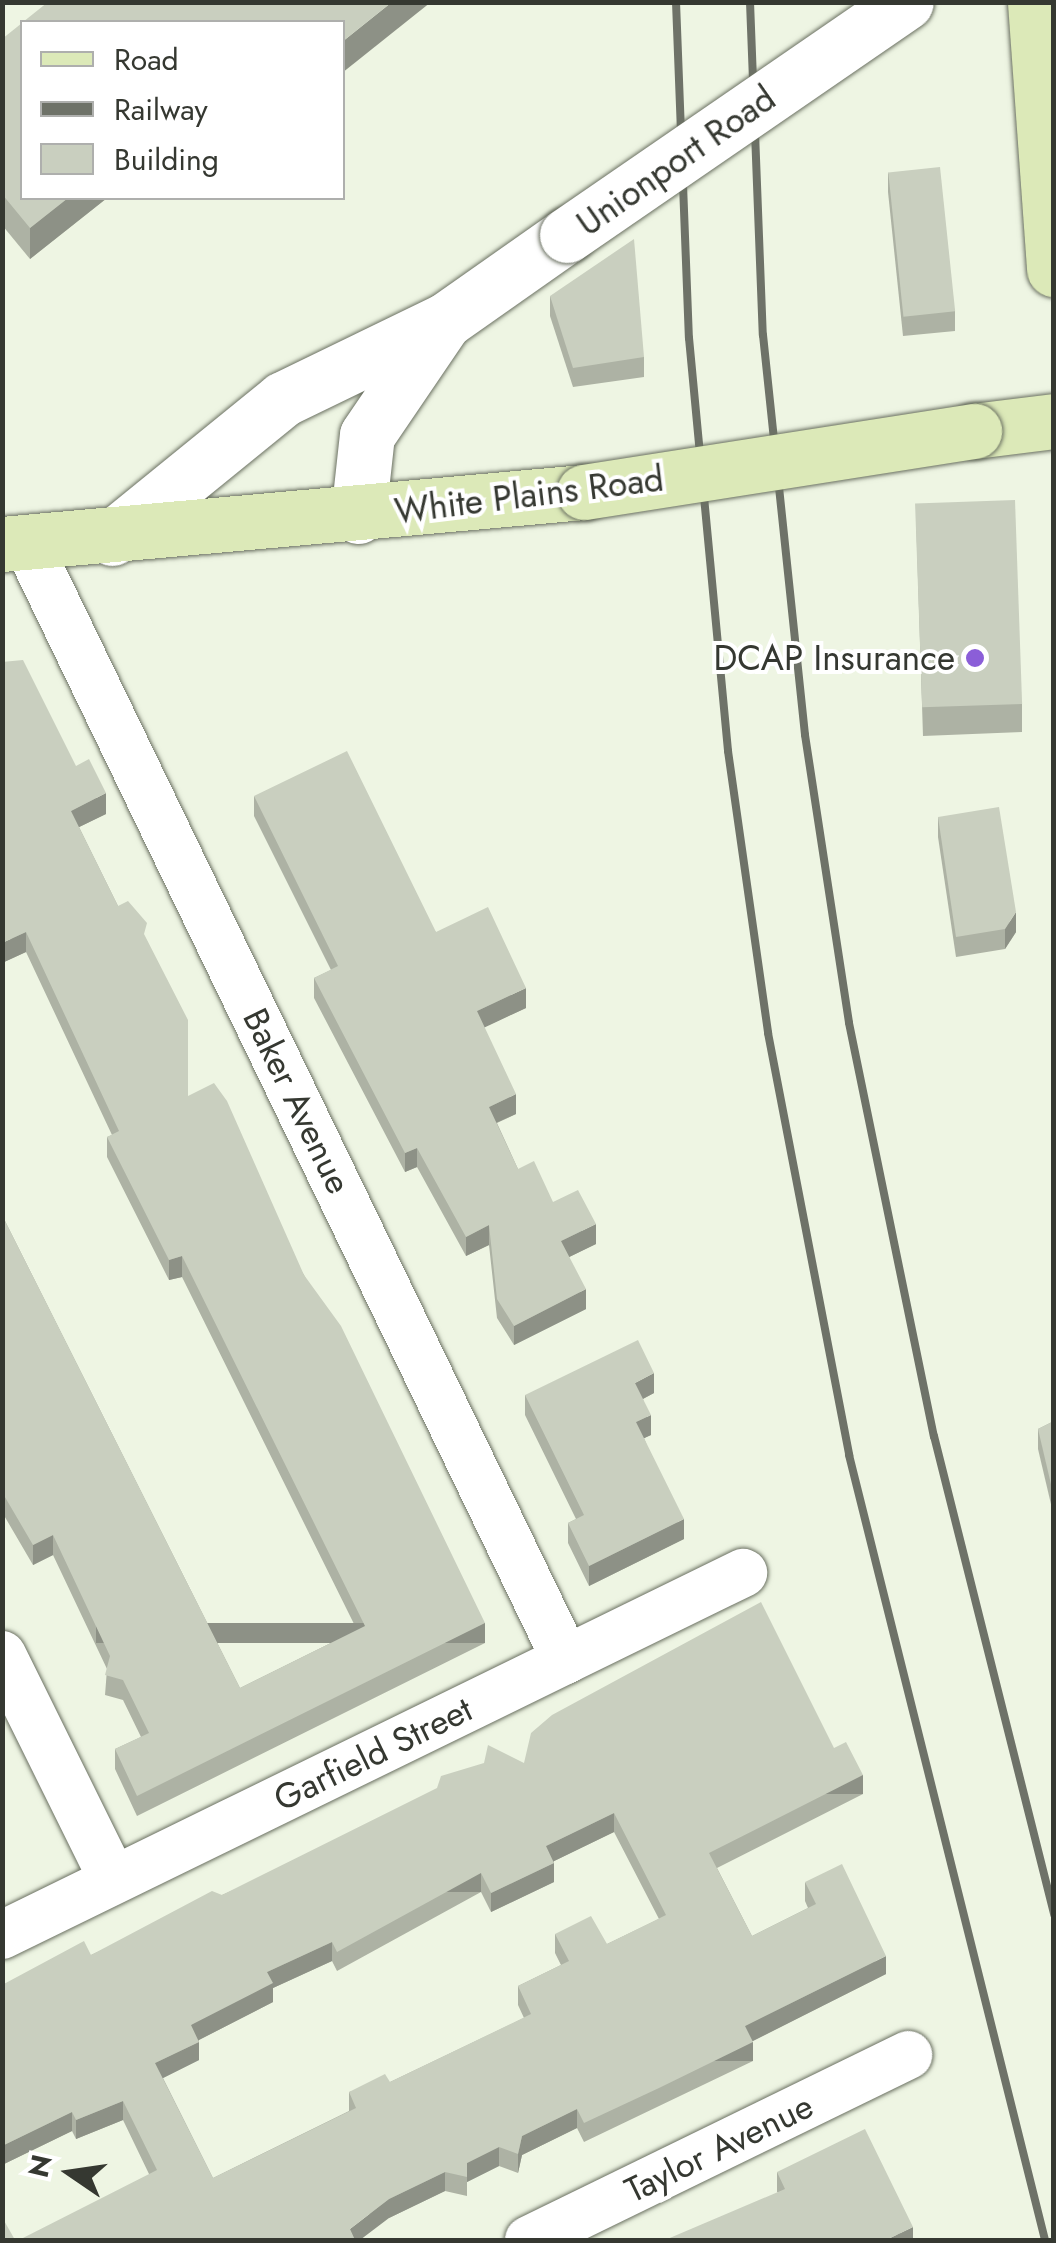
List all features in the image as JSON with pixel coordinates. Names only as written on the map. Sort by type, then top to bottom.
[{"type":"main road","points":[[1034,2],[1054,269]]},
{"type":"main road","name":"White Plains Road","points":[[15,543],[358,516],[584,492],[1054,420]]},
{"type":"street","name":"Unionport Road","points":[[112,538],[283,399],[446,320],[906,2]]},
{"type":"street","name":"Unionport Road","points":[[358,516],[367,435],[446,320]]},
{"type":"street","name":"Baker Avenue","points":[[15,543],[566,1660]]},
{"type":"street","name":"Garfield Street","points":[[2,1934],[743,1574]]},
{"type":"street","points":[[2,1655],[113,1880]]},
{"type":"street","name":"Taylor Avenue","points":[[529,2240],[908,2055]]},
{"type":"building","points":[[48,2],[392,2],[345,40],[345,20],[26,20]]},
{"type":"building","points":[[20,25],[20,200],[65,200],[30,228],[2,194],[2,39]]},
{"type":"building","points":[[940,167],[955,311],[903,317],[888,172]]},
{"type":"building","points":[[634,239],[644,357],[573,368],[550,296]]},
{"type":"building","points":[[1015,500],[1022,704],[922,707],[915,503]]},
{"type":"building","points":[[23,660],[76,766],[89,759],[106,793],[71,811],[118,906],[128,901],[147,923],[144,934],[188,1020],[188,1096],[214,1083],[227,1101],[304,1275],[341,1326],[485,1623],[137,1796],[115,1749],[149,1733],[123,1680],[105,1675],[110,1656],[53,1535],[33,1545],[2,1492],[2,1215],[240,1688],[365,1626],[182,1256],[169,1260],[107,1137],[119,1131],[26,932],[2,943],[2,662]]},
{"type":"building","points":[[347,751],[436,932],[488,907],[526,988],[477,1011],[516,1094],[489,1107],[518,1169],[534,1161],[553,1202],[578,1190],[596,1224],[561,1241],[586,1289],[514,1326],[497,1299],[489,1225],[466,1237],[417,1148],[405,1153],[314,978],[338,966],[254,796]]},
{"type":"building","points":[[999,807],[1016,912],[1005,929],[956,937],[938,817]]},
{"type":"building","points":[[638,1340],[654,1373],[635,1383],[651,1415],[636,1422],[684,1519],[589,1566],[568,1523],[584,1515],[525,1395]]},
{"type":"building","points":[[1054,1421],[1054,1497],[1038,1429]]},
{"type":"building","points":[[761,1602],[834,1748],[846,1742],[863,1775],[709,1853],[752,1936],[816,1904],[805,1882],[842,1864],[886,1956],[745,2026],[753,2042],[659,2088],[584,2123],[577,2109],[522,2136],[518,2154],[499,2147],[467,2163],[467,2177],[445,2172],[389,2199],[350,2229],[355,2240],[19,2240],[157,2170],[123,2101],[76,2120],[72,2112],[2,2146],[2,1985],[84,1941],[91,1955],[212,1891],[222,1895],[437,1788],[441,1776],[484,1763],[488,1745],[524,1763],[531,1733],[552,1715]],"holes":[[[614,1813],[666,1915],[607,1944],[591,1916],[555,1934],[569,1961],[518,1986],[531,2014],[390,2082],[385,2074],[349,2092],[356,2108],[213,2178],[155,2063],[199,2042],[191,2025],[273,1983],[267,1972],[332,1942],[337,1952],[481,1873],[491,1893],[554,1863],[546,1846]]]},
{"type":"building","points":[[865,2129],[913,2227],[886,2240],[665,2240],[785,2189],[777,2172]]},
{"type":"building","points":[[2,2217],[15,2240],[2,2240]]},
{"type":"railway","points":[[676,2],[689,338],[728,751],[768,1033],[849,1455],[1045,2240]]},
{"type":"railway","points":[[750,2],[763,335],[805,735],[849,1023],[934,1436],[1054,1915]]},
{"type":"place","name":"DCAP Insurance","points":[[975,658]]}]
